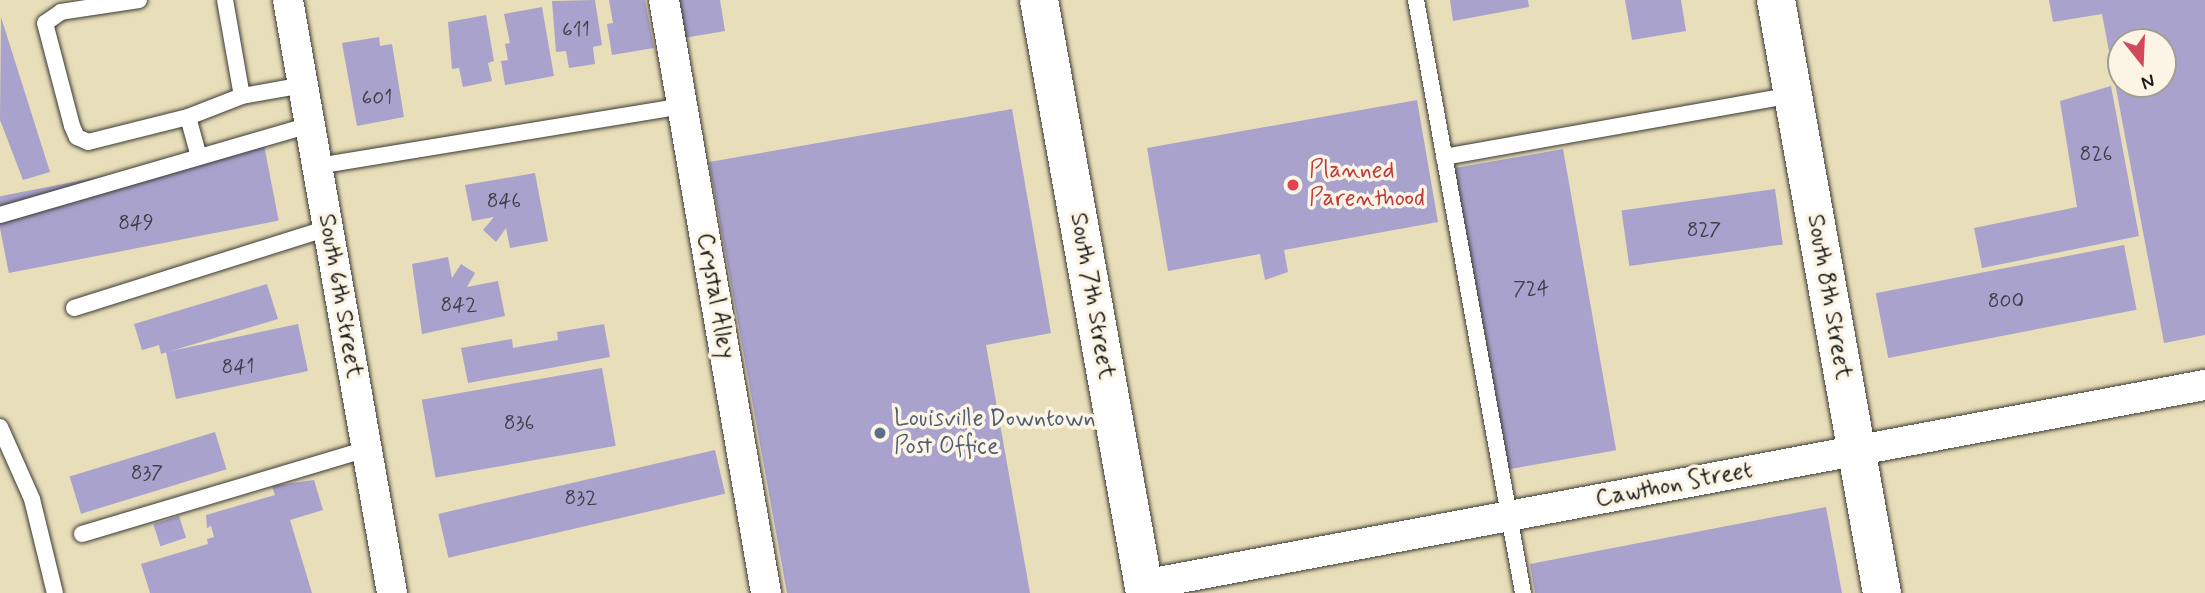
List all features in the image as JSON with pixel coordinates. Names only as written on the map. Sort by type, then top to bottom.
[{"type":"street","name":"South 6th Street","points":[[288,0],[393,593]]},
{"type":"street","name":"Crystal Alley","points":[[664,0],[766,593]]},
{"type":"street","name":"South 7th Street","points":[[1039,0],[1144,589]]},
{"type":"street","name":"South 8th Street","points":[[1776,0],[1882,593]]},
{"type":"street","name":"Cawthon Street","points":[[1144,589],[2205,385]]},
{"type":"lane","points":[[139,0],[61,12],[45,23],[77,137],[88,142],[188,117],[242,96],[303,85]]},
{"type":"lane","points":[[225,0],[242,96]]},
{"type":"lane","points":[[1416,0],[1522,593]]},
{"type":"lane","points":[[1444,157],[1793,95]]},
{"type":"lane","points":[[317,166],[682,106]]},
{"type":"lane","points":[[188,117],[199,157]]},
{"type":"lane","points":[[0,215],[310,125]]},
{"type":"lane","points":[[74,308],[328,228]]},
{"type":"lane","points":[[0,427],[32,499],[55,593]]},
{"type":"lane","points":[[82,534],[367,449]]},
{"type":"building","points":[[595,0],[602,45],[593,47],[595,64],[569,68],[566,51],[556,52],[552,1]]},
{"type":"building","points":[[609,0],[645,0],[654,48],[612,55],[607,24],[613,23]]},
{"type":"building","points":[[678,0],[720,0],[725,31],[684,38]]},
{"type":"building","points":[[1450,0],[1528,0],[1529,7],[1453,21]]},
{"type":"building","points":[[1625,0],[1681,0],[1686,31],[1632,40]]},
{"type":"building","points":[[2049,0],[2205,0],[2205,335],[2164,343],[2118,98],[2177,98],[2177,28],[2107,28],[2107,41],[2102,14],[2053,22]]},
{"type":"building","points":[[542,7],[554,76],[505,85],[501,61],[508,60],[505,44],[510,43],[504,14]]},
{"type":"building","points":[[486,15],[494,61],[488,63],[492,81],[463,87],[459,68],[452,69],[448,22]]},
{"type":"building","points":[[1,17],[50,172],[23,180],[0,120]]},
{"type":"building","points":[[379,37],[380,46],[392,44],[404,117],[357,126],[342,43]]},
{"type":"building","points":[[2107,87],[2107,98],[2113,98],[2139,236],[1982,268],[1974,228],[2077,207],[2060,101]]},
{"type":"building","name":"Planned Parenthood","points":[[1417,100],[1438,222],[1284,250],[1288,272],[1265,280],[1260,254],[1168,271],[1147,148]]},
{"type":"building","name":"Louisville Downtown Post Office","points":[[1012,109],[1051,333],[986,345],[1030,593],[787,593],[709,162]]},
{"type":"building","points":[[264,145],[279,221],[9,273],[0,228],[0,196]]},
{"type":"building","points":[[1563,149],[1616,450],[1504,470],[1451,169]]},
{"type":"building","points":[[535,173],[548,241],[510,248],[506,228],[496,242],[483,230],[494,217],[472,221],[465,185]]},
{"type":"building","points":[[1775,189],[1783,244],[1629,266],[1622,211]]},
{"type":"building","points":[[2124,245],[2137,310],[1888,358],[1876,293]]},
{"type":"building","points":[[448,257],[452,278],[461,264],[475,273],[467,287],[498,281],[505,316],[422,334],[412,264]]},
{"type":"building","points":[[267,284],[278,319],[161,354],[159,345],[142,350],[134,324]]},
{"type":"building","points":[[298,324],[308,371],[176,399],[166,352]]},
{"type":"building","points":[[604,324],[610,357],[468,383],[461,348],[512,339],[513,348],[558,340],[557,332]]},
{"type":"building","points":[[602,368],[616,446],[435,478],[422,400]]},
{"type":"building","points":[[215,432],[226,469],[81,514],[70,476]]},
{"type":"building","points":[[715,450],[725,494],[448,558],[438,514]]},
{"type":"building","points":[[314,480],[323,510],[290,520],[312,593],[150,593],[141,564],[208,544],[207,539],[214,537],[211,526],[207,528],[206,515],[275,495],[272,486]]},
{"type":"building","points":[[1826,507],[1842,593],[1535,593],[1530,564]]},
{"type":"building","points":[[179,516],[186,538],[160,546],[153,524]]},
{"type":"place","name":"Planned Parenthood","points":[[1293,185]]},
{"type":"place","name":"Louisville Downtown Post Office","points":[[880,433]]}]
